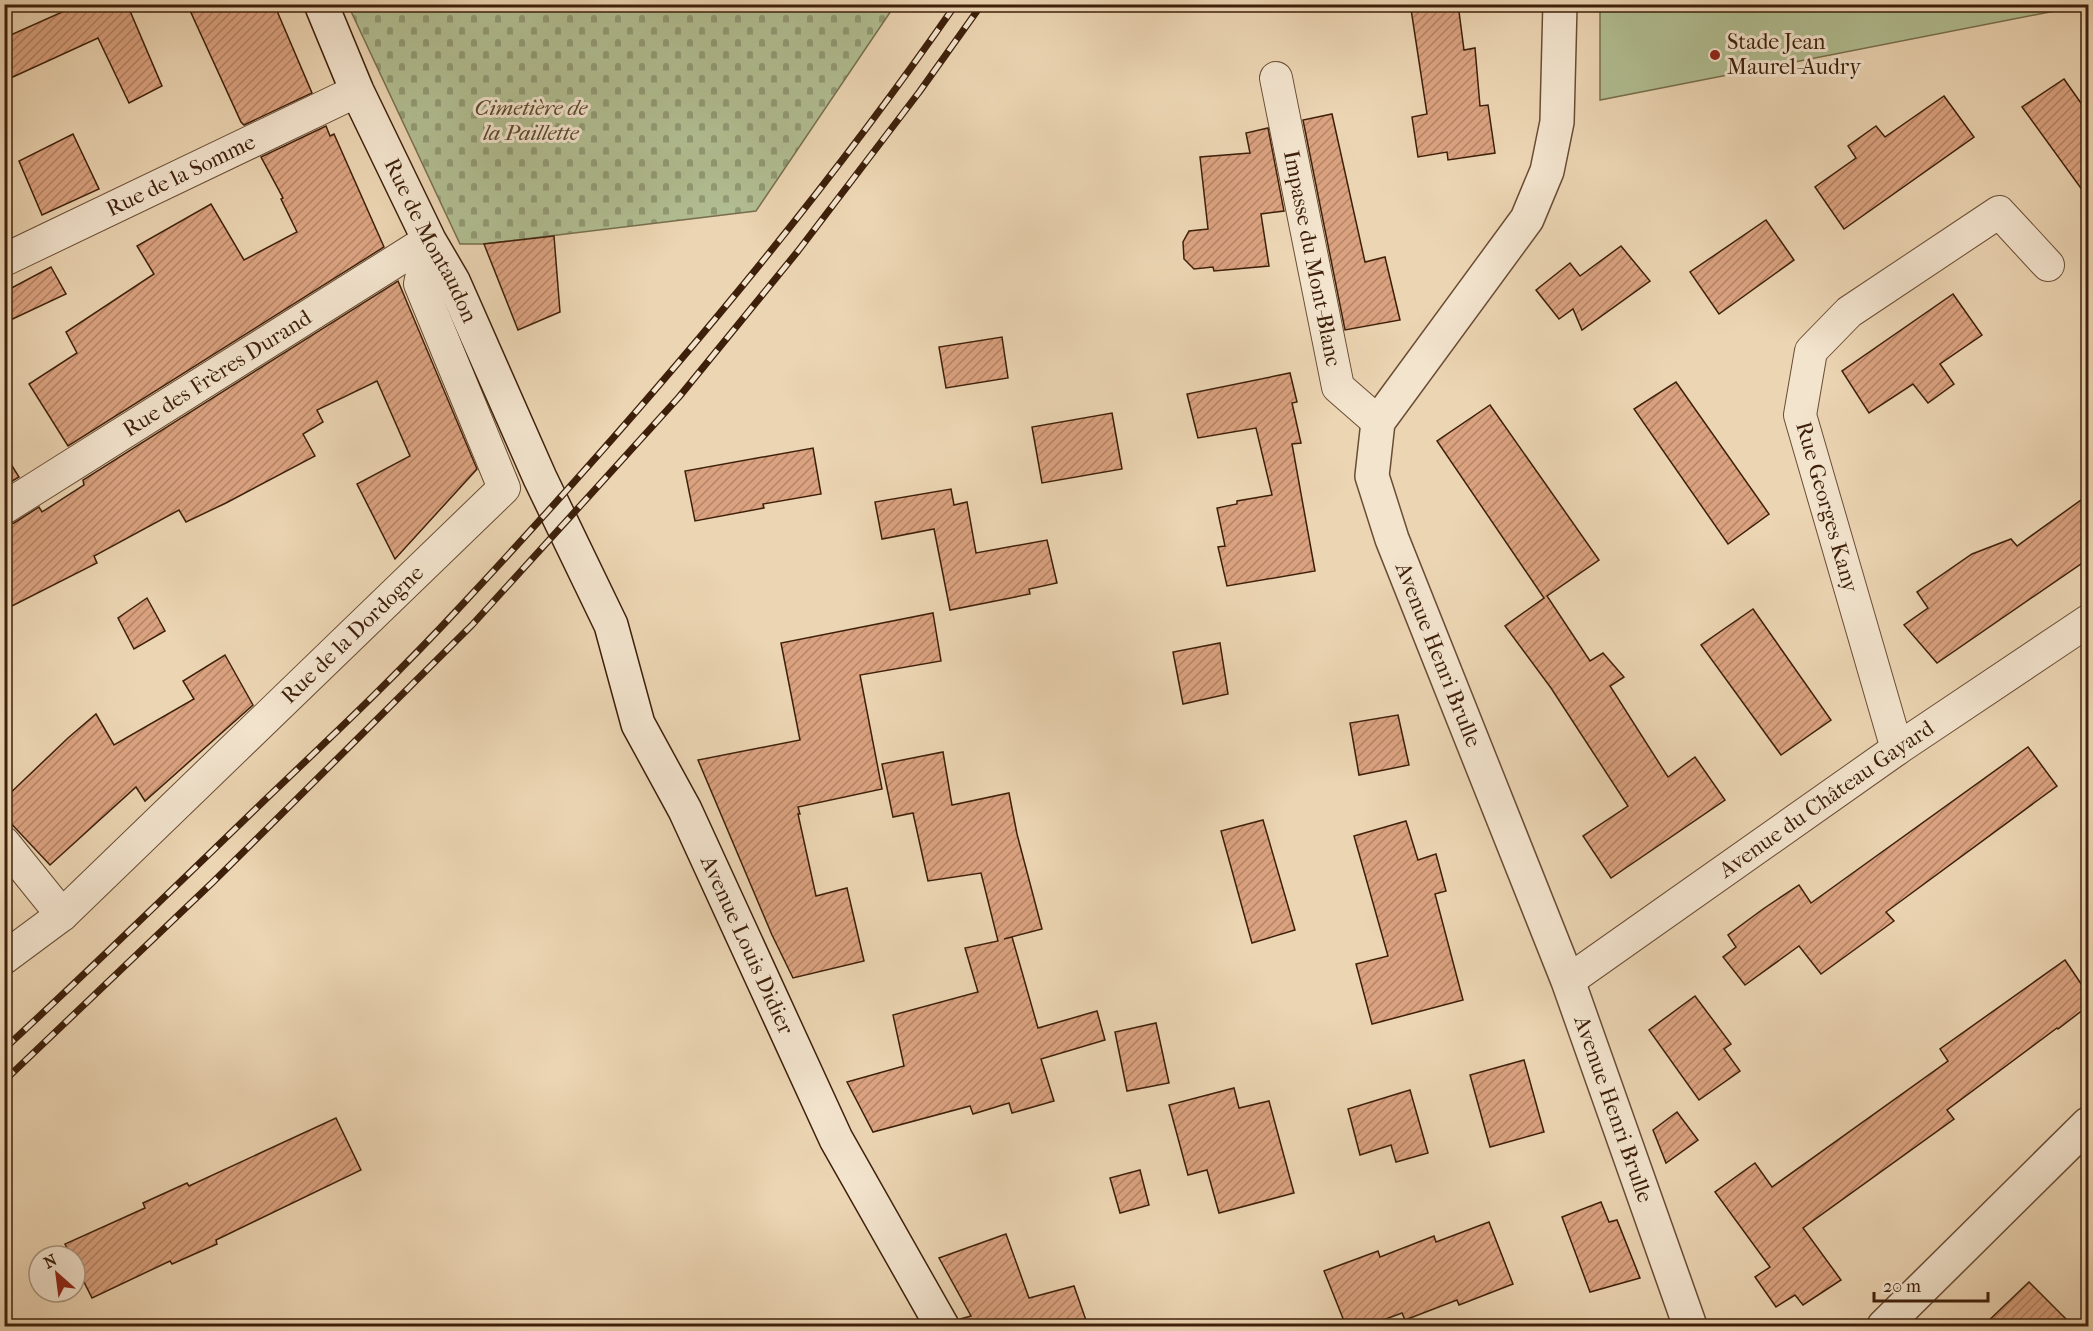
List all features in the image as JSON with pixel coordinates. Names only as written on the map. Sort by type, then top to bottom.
[{"type":"street","name":"Rue de Montaudon","points":[[321,4],[357,91],[429,240],[453,281],[540,478],[578,554]]},
{"type":"street","name":"Avenue Henri Brulle","points":[[1560,4],[1557,122],[1547,171],[1527,219],[1378,422],[1372,476],[1392,539],[1568,981],[1690,1326]]},
{"type":"street","name":"Impasse du Mont-Blanc","points":[[1276,78],[1338,387],[1378,422]]},
{"type":"street","name":"Rue de la Somme","points":[[4,260],[357,91]]},
{"type":"street","name":"Rue Georges Kany","points":[[1897,749],[1800,415],[1811,351],[1849,312],[1999,212],[2048,265]]},
{"type":"street","name":"Rue de la Dordogne","points":[[4,958],[62,915],[504,488],[420,284],[429,240]]},
{"type":"street","name":"Rue des Frères Durand","points":[[4,508],[429,240]]},
{"type":"street","name":"Avenue Louis Didier","points":[[578,554],[610,625],[638,724],[685,810],[836,1139],[942,1326]]},
{"type":"street","name":"Avenue du Château Gayard","points":[[1568,981],[1897,749],[2088,621]]},
{"type":"street","points":[[4,843],[62,915]]},
{"type":"street","points":[[1884,1326],[2088,1124]]},
{"type":"green space","name":"Stade Jean Maurel-Audry","points":[[1600,4],[2081,5],[1600,100]]},
{"type":"green space","name":"Cimetière de la Paillette","points":[[348,5],[895,5],[756,211],[484,244],[460,244]]},
{"type":"building","points":[[80,4],[127,4],[162,86],[129,103],[98,38],[4,81],[4,38]]},
{"type":"building","points":[[187,4],[274,4],[312,93],[244,125]]},
{"type":"building","points":[[1439,4],[1458,4],[1464,50],[1475,48],[1480,106],[1488,105],[1495,153],[1448,160],[1447,152],[1418,157],[1412,117],[1427,114],[1411,9]]},
{"type":"building","points":[[2064,79],[2088,113],[2088,198],[2022,107]]},
{"type":"building","points":[[1944,96],[1974,137],[1844,229],[1815,187],[1856,158],[1848,146],[1876,126],[1885,137]]},
{"type":"building","points":[[1332,114],[1365,262],[1385,257],[1400,320],[1345,330],[1303,120]]},
{"type":"building","points":[[326,126],[330,136],[334,134],[384,247],[68,446],[29,384],[77,353],[66,332],[154,274],[137,246],[211,204],[244,260],[297,232],[281,199],[283,198],[261,157]]},
{"type":"building","points":[[1268,128],[1284,211],[1261,214],[1269,266],[1214,271],[1213,267],[1194,269],[1184,259],[1183,242],[1189,231],[1208,229],[1200,157],[1250,153],[1246,133]]},
{"type":"building","points":[[73,134],[99,189],[42,215],[19,161]]},
{"type":"building","points":[[1766,220],[1794,260],[1719,314],[1690,272]]},
{"type":"building","points":[[554,236],[560,312],[518,330],[484,244]]},
{"type":"building","points":[[1621,246],[1650,281],[1582,330],[1573,309],[1559,319],[1536,290],[1570,263],[1580,276]]},
{"type":"building","points":[[51,267],[66,294],[4,323],[4,292]]},
{"type":"building","points":[[398,281],[477,469],[395,559],[357,484],[410,456],[377,381],[317,410],[323,422],[303,434],[315,456],[186,522],[179,510],[94,556],[97,563],[4,610],[4,526],[14,523],[39,507],[42,512],[84,485],[83,480]]},
{"type":"building","points":[[1953,294],[1982,335],[1940,364],[1954,384],[1928,403],[1913,384],[1869,413],[1842,371]]},
{"type":"building","points":[[1002,337],[1008,378],[946,388],[939,347]]},
{"type":"building","points":[[1290,373],[1297,402],[1292,403],[1301,443],[1292,444],[1315,571],[1227,586],[1218,547],[1225,546],[1217,508],[1237,504],[1237,501],[1272,495],[1256,428],[1198,438],[1187,394]]},
{"type":"building","points":[[1676,382],[1769,514],[1728,544],[1634,409]]},
{"type":"building","points":[[1490,405],[1599,560],[1547,596],[1590,661],[1603,653],[1624,677],[1610,686],[1668,777],[1695,757],[1725,800],[1611,878],[1583,836],[1628,806],[1551,688],[1505,626],[1544,598],[1437,441]]},
{"type":"building","points":[[1112,413],[1122,469],[1042,483],[1032,427]]},
{"type":"building","points":[[813,448],[821,494],[763,504],[764,508],[695,521],[685,471]]},
{"type":"building","points":[[4,453],[19,477],[4,486]]},
{"type":"building","points":[[951,489],[954,505],[967,502],[976,553],[1047,540],[1057,583],[1029,589],[1030,594],[950,610],[934,529],[882,539],[875,502]]},
{"type":"building","points":[[2088,495],[2088,559],[1937,663],[1904,625],[1928,608],[1917,592],[1972,554],[2011,539],[2017,546]]},
{"type":"building","points":[[147,598],[165,631],[134,649],[118,618]]},
{"type":"building","points":[[1753,609],[1831,720],[1781,755],[1701,645]]},
{"type":"building","points":[[933,613],[941,661],[860,675],[882,789],[798,807],[816,896],[847,888],[864,961],[793,978],[772,935],[698,760],[800,740],[781,643]]},
{"type":"building","points":[[1220,643],[1228,694],[1183,704],[1173,652]]},
{"type":"building","points":[[225,655],[253,705],[145,801],[136,787],[50,865],[4,816],[4,799],[96,714],[114,745],[194,699],[183,681]]},
{"type":"building","points":[[1398,715],[1409,765],[1359,775],[1350,723]]},
{"type":"building","points":[[2028,747],[2057,786],[1886,912],[1894,921],[1821,974],[1799,946],[1745,985],[1723,957],[1736,947],[1728,935],[1763,909],[1799,885],[1811,903]]},
{"type":"building","points":[[943,752],[952,805],[1009,793],[1017,834],[1042,929],[1004,939],[1012,937],[1038,1028],[1097,1011],[1105,1040],[1041,1059],[1054,1101],[1012,1113],[1009,1103],[973,1114],[970,1106],[873,1132],[847,1082],[904,1066],[893,1015],[978,992],[965,948],[998,941],[981,873],[928,881],[913,813],[893,817],[882,764]]},
{"type":"building","points":[[1263,820],[1295,930],[1252,943],[1221,831]]},
{"type":"building","points":[[1406,821],[1418,860],[1436,854],[1446,891],[1435,894],[1463,1000],[1372,1024],[1356,964],[1388,956],[1354,836]]},
{"type":"building","points":[[2065,960],[2088,994],[2088,1006],[1947,1110],[1954,1119],[1803,1228],[1841,1280],[1803,1305],[1795,1295],[1776,1307],[1755,1277],[1770,1267],[1715,1192],[1755,1163],[1772,1187],[1948,1061],[1940,1049]]},
{"type":"building","points":[[1695,996],[1731,1044],[1724,1049],[1740,1071],[1699,1100],[1649,1030]]},
{"type":"building","points":[[1156,1023],[1169,1083],[1127,1091],[1115,1032]]},
{"type":"building","points":[[1524,1060],[1544,1132],[1490,1147],[1470,1075]]},
{"type":"building","points":[[1234,1088],[1239,1108],[1269,1101],[1294,1193],[1219,1213],[1207,1170],[1188,1175],[1169,1105]]},
{"type":"building","points":[[1410,1090],[1428,1153],[1396,1162],[1391,1145],[1360,1155],[1348,1109]]},
{"type":"building","points":[[1677,1112],[1698,1140],[1666,1163],[1653,1130]]},
{"type":"building","points":[[336,1118],[361,1170],[216,1240],[217,1244],[172,1264],[170,1261],[92,1298],[87,1288],[87,1244],[65,1244],[145,1208],[143,1203],[187,1183],[189,1186]]},
{"type":"building","points":[[1140,1170],[1149,1205],[1120,1213],[1110,1178]]},
{"type":"building","points":[[1601,1202],[1609,1222],[1617,1220],[1640,1278],[1590,1292],[1562,1217]]},
{"type":"building","points":[[1489,1222],[1513,1284],[1459,1305],[1457,1300],[1405,1320],[1402,1313],[1367,1326],[1346,1326],[1324,1271],[1378,1251],[1380,1257],[1434,1236],[1436,1242]]},
{"type":"building","points":[[1006,1234],[1029,1298],[1074,1286],[1088,1326],[961,1326],[960,1319],[971,1316],[939,1258]]},
{"type":"building","points":[[2029,1282],[2073,1326],[1983,1326]]},
{"type":"railway","points":[[4,1049],[364,704],[436,633],[525,536],[655,390],[780,239],[841,162],[956,4]]},
{"type":"railway","points":[[4,1081],[213,882],[472,625],[679,397],[798,251],[920,91],[982,4]]},
{"type":"place","name":"Stade Jean Maurel-Audry","points":[[1715,55]]}]
